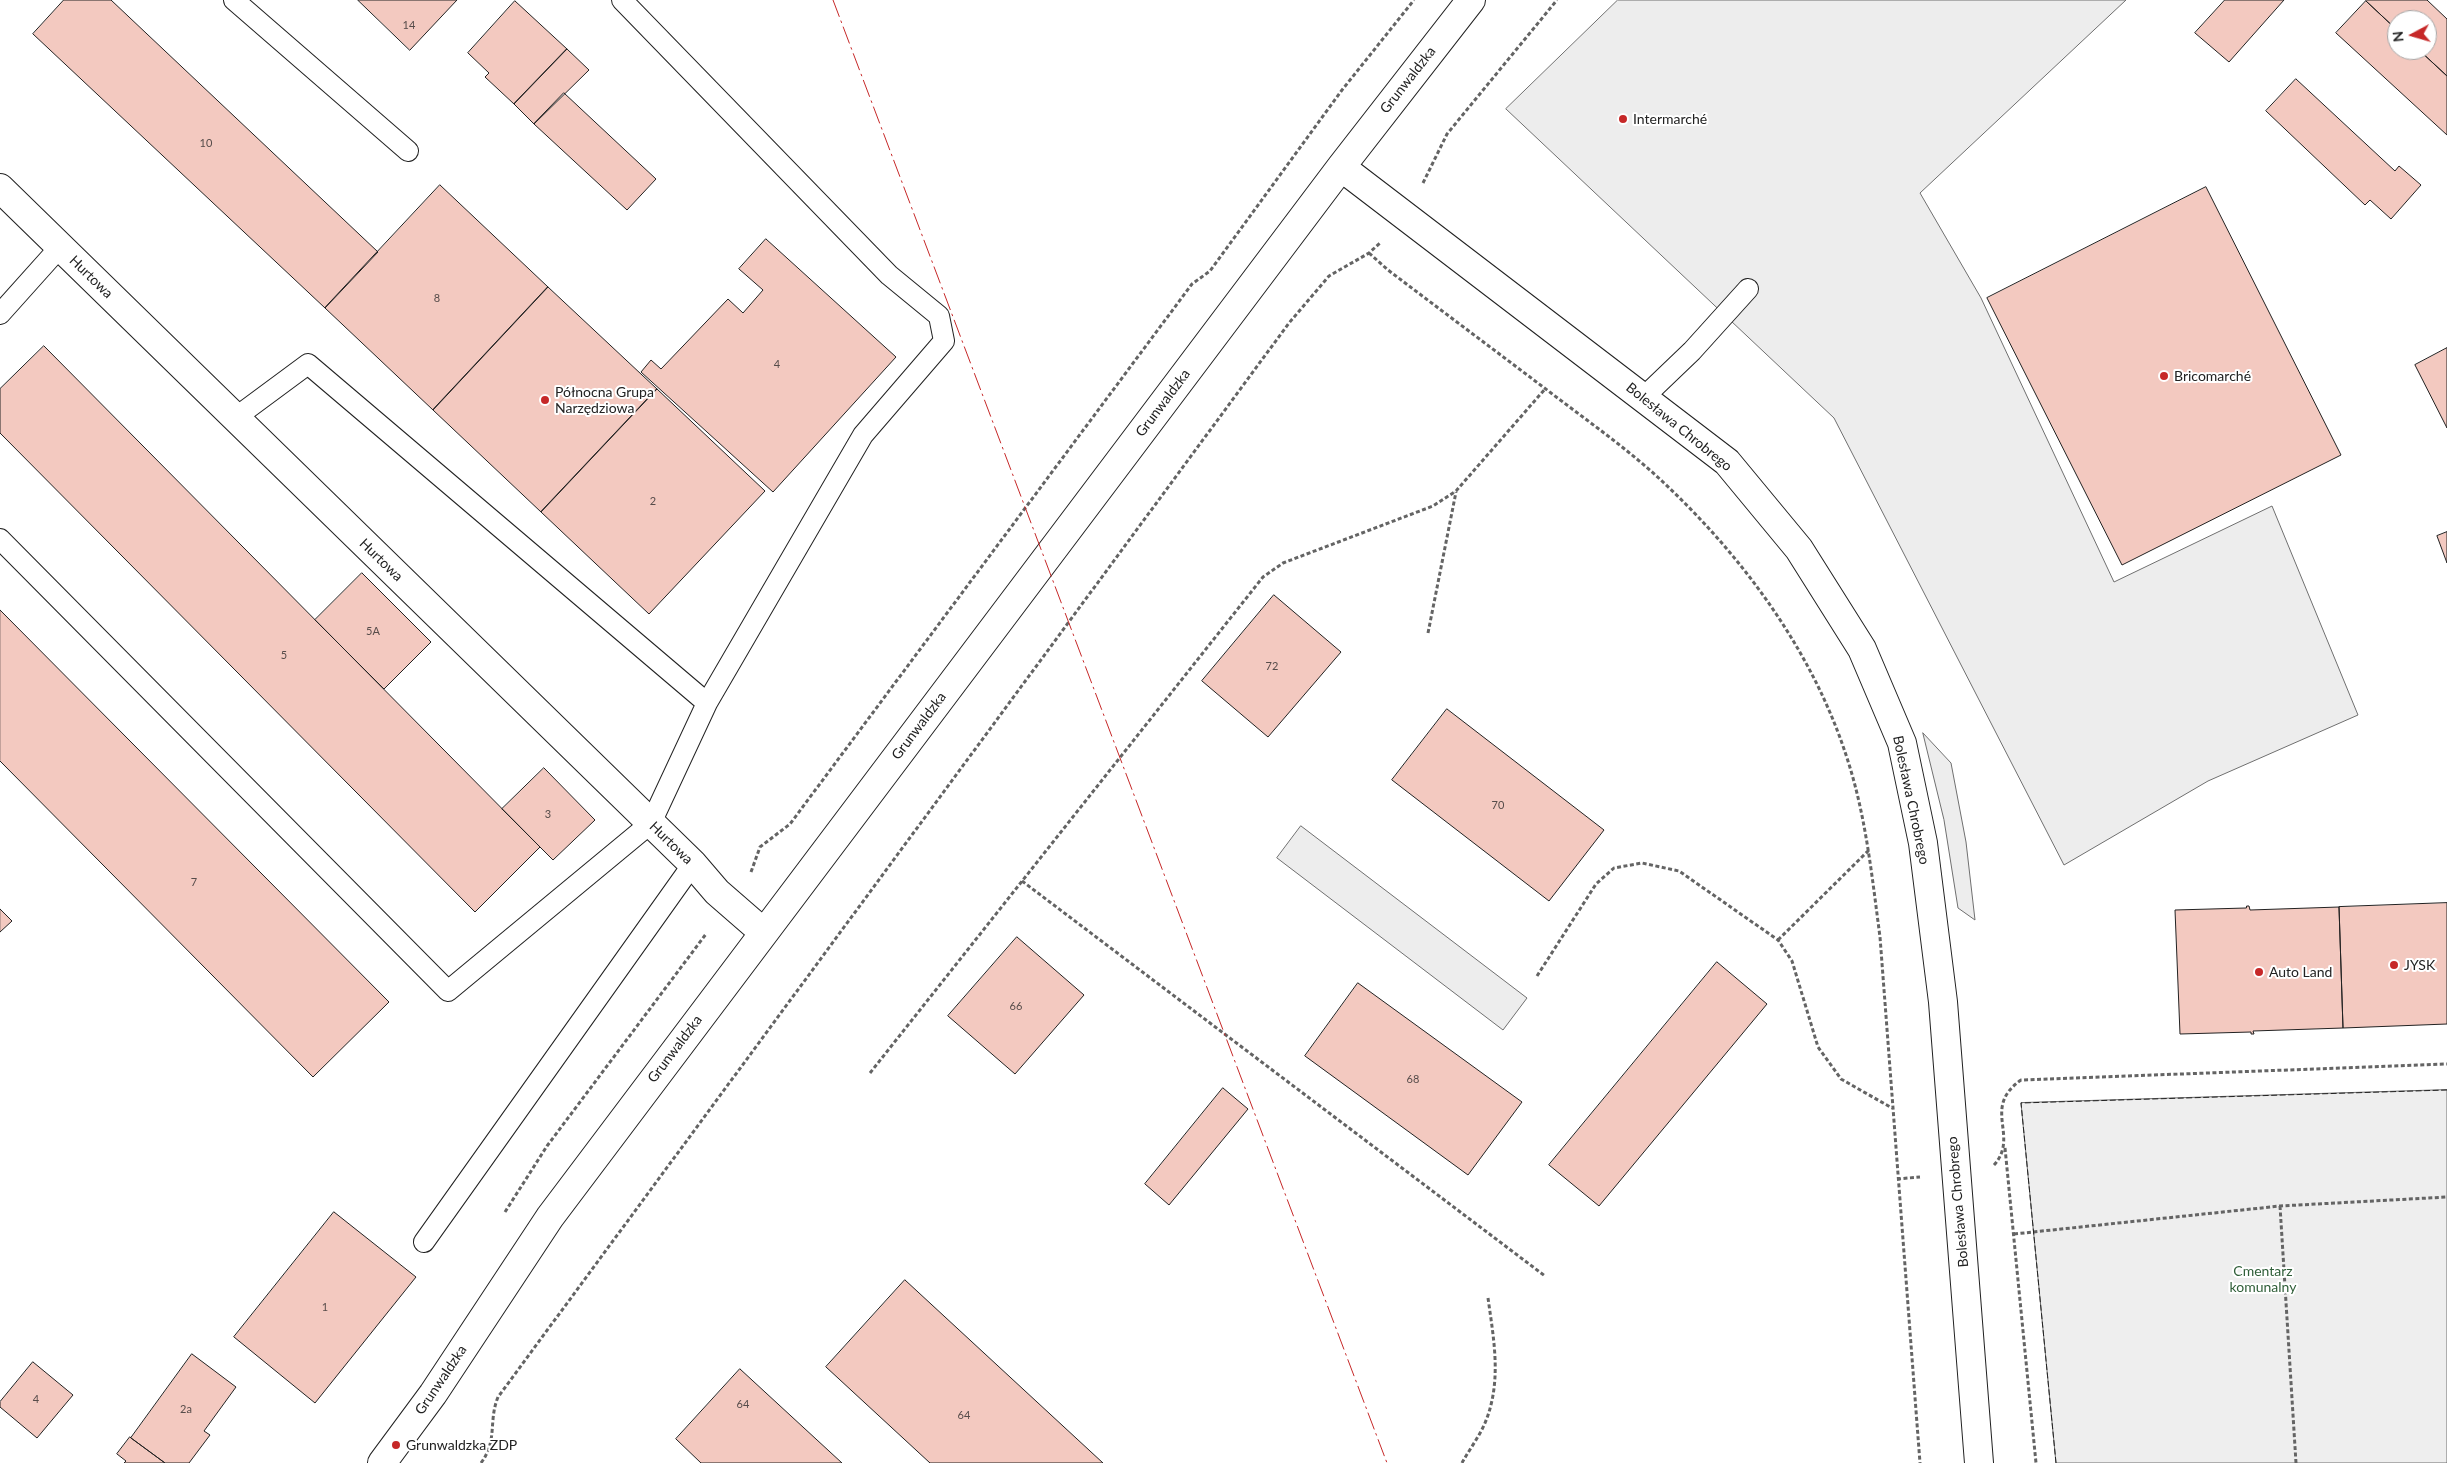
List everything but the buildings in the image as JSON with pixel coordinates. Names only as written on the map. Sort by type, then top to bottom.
[{"type":"street","name":"Grunwaldzka","points":[[382,1463],[433,1394],[550,1217],[762,932],[1341,167],[1471,0]]},
{"type":"street","name":"Bolesława Chrobrego","points":[[1341,167],[1726,462],[1799,548],[1862,649],[1902,743],[1924,843],[1943,1002],[1979,1463]]},
{"type":"street","name":"Hurtowa","points":[[0,188],[693,864],[730,903],[762,932]]},
{"type":"lane","points":[[234,0],[408,151]]},
{"type":"lane","points":[[0,539],[448,991],[651,823],[707,703],[863,434],[944,341],[939,316],[889,275],[622,0]]},
{"type":"lane","points":[[0,314],[60,247]]},
{"type":"lane","points":[[1644,398],[1692,351],[1748,289]]},
{"type":"lane","points":[[236,418],[308,364],[707,703]]},
{"type":"lane","points":[[424,1242],[693,864]]},
{"type":"path","points":[[502,1216],[547,1146],[749,878],[760,847],[773,839],[790,824],[1192,284],[1210,271],[1342,90],[1414,0]]},
{"type":"path","points":[[482,1463],[492,1443],[492,1412],[498,1397],[1289,323],[1330,276],[1370,253],[1403,214],[1426,179],[1436,153],[1447,134],[1557,0]]},
{"type":"path","points":[[1370,253],[1388,270],[1545,389],[1662,481],[1725,546],[1752,580],[1805,661],[1826,701],[1848,759],[1858,793],[1869,850],[1880,937],[1920,1463]]},
{"type":"path","points":[[870,1073],[1263,577],[1283,563],[1433,506],[1456,492],[1545,389]]},
{"type":"path","points":[[1428,633],[1456,492]]},
{"type":"path","points":[[1778,940],[1869,850]]},
{"type":"path","points":[[1537,976],[1596,884],[1614,868],[1642,863],[1679,871],[1778,940],[1792,960],[1818,1047],[1841,1079],[1892,1108]]},
{"type":"path","points":[[1022,881],[1544,1276]]},
{"type":"path","points":[[2006,1095],[2021,1080],[2030,1078],[2447,1064]]},
{"type":"path","points":[[2005,1147],[2036,1463]]},
{"type":"path","points":[[2014,1234],[2280,1206],[2447,1197]]},
{"type":"path","points":[[2280,1206],[2296,1463]]},
{"type":"path","points":[[1462,1463],[1484,1425],[1494,1397],[1497,1361],[1488,1298]]},
{"type":"green space","name":"Cmentarz komunalny","points":[[2447,1090],[2447,1463],[2056,1463],[2021,1103]]},
{"type":"shaded area","points":[[1618,0],[2126,0],[1920,193],[1981,298],[2114,582],[2272,506],[2358,715],[2208,781],[2064,865],[1834,418],[1506,109]]},
{"type":"shaded area","points":[[1923,733],[1951,763],[1966,842],[1975,920],[1958,908],[1944,820]]},
{"type":"shaded area","points":[[1301,826],[1527,998],[1503,1030],[1277,858]]},
{"type":"fence","points":[[2056,1463],[2021,1103],[2447,1090]]},
{"type":"power","points":[[833,0],[1387,1463]]},
{"type":"place","name":"Intermarché","points":[[1623,119]]},
{"type":"place","name":"Bricomarché","points":[[2164,376]]},
{"type":"place","name":"Północna Grupa Narzędziowa","points":[[545,400]]},
{"type":"place","name":"JYSK","points":[[2394,965]]},
{"type":"place","name":"Auto Land","points":[[2259,972]]},
{"type":"place","name":"Grunwaldzka ZDP","points":[[396,1445]]}]
